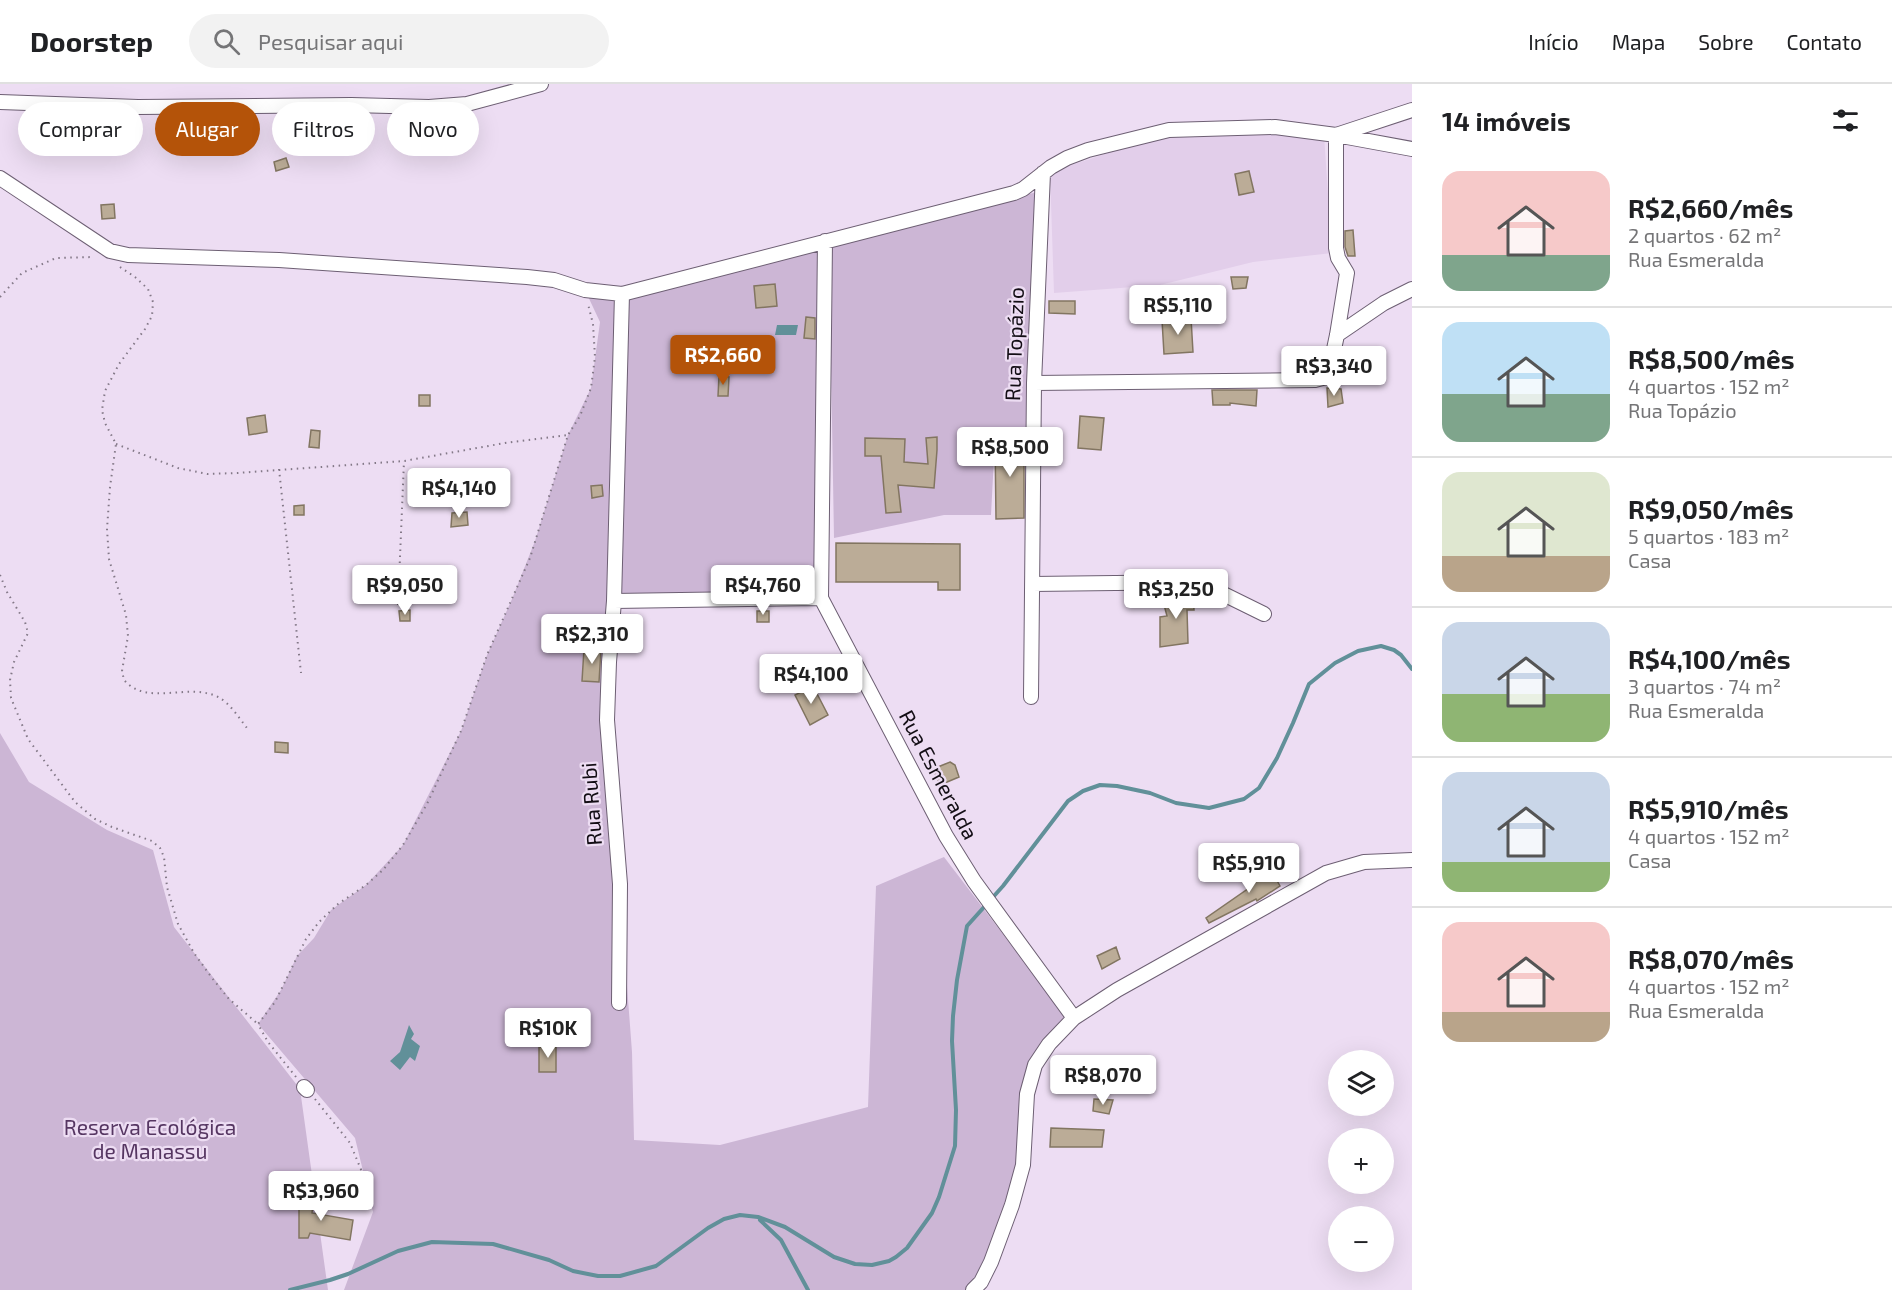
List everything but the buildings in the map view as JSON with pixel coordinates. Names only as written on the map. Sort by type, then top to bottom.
[{"type":"street","points":[[0,102],[138,107],[351,105],[429,107],[467,104],[541,84]]},
{"type":"street","points":[[1336,135],[1412,110]]},
{"type":"street","points":[[0,178],[85,235],[105,255],[279,260],[527,276],[554,280],[585,290],[622,294],[1014,193],[1067,158],[1088,150],[1169,130],[1275,127],[1412,149]]},
{"type":"street","points":[[1315,380],[1333,354],[1347,273],[1338,258],[1336,248],[1336,135]]},
{"type":"street","name":"Rua Topázio","points":[[1031,697],[1034,383],[1043,173]]},
{"type":"street","name":"Rua Esmeralda","points":[[825,241],[821,598],[946,836],[974,881],[1074,1018]]},
{"type":"street","points":[[1338,335],[1384,303],[1412,289]]},
{"type":"street","name":"Rua Rubi","points":[[619,1004],[620,884],[608,720],[609,662],[614,601],[622,294]]},
{"type":"street","points":[[1034,383],[1315,380],[1338,374]]},
{"type":"street","points":[[1032,584],[1199,582],[1264,614]]},
{"type":"street","points":[[614,601],[821,598]]},
{"type":"street","points":[[973,1290],[981,1282],[991,1262],[1018,1185],[1023,1165],[1027,1094],[1035,1065],[1050,1044],[1074,1018],[1127,985],[1326,873],[1364,862],[1412,860]]},
{"type":"path","points":[[0,297],[22,273],[56,258],[105,255],[148,289],[153,302],[152,316],[119,364],[105,391],[102,410],[105,423],[116,444],[107,529],[109,559],[126,615],[128,636],[122,671],[124,680],[136,691],[206,693],[218,696],[227,703],[247,728]]},
{"type":"path","points":[[258,1024],[275,1002],[306,939],[319,922],[338,904],[383,870],[403,845],[427,804],[461,731],[487,655],[530,558],[568,435],[580,416],[591,388],[595,357],[593,324],[585,290]]},
{"type":"path","points":[[116,444],[178,468],[207,474],[404,461],[505,443],[568,435]]},
{"type":"path","points":[[398,605],[404,461]]},
{"type":"path","points":[[279,469],[301,673]]},
{"type":"path","points":[[0,575],[7,592],[25,622],[28,633],[14,662],[10,680],[11,698],[28,739],[75,802],[88,814],[112,827],[152,841],[160,848],[164,857],[168,887],[178,924],[194,953],[229,999],[258,1024],[273,1049],[350,1143],[367,1184]]},
{"type":"shaded area","points":[[1185,128],[1324,135],[1332,253],[1253,262],[1160,285],[1054,293],[1050,172]]},
{"type":"shaded area","points":[[777,325],[798,325],[796,335],[775,335]]},
{"type":"shaded area","points":[[409,1025],[414,1034],[411,1039],[420,1046],[415,1061],[410,1057],[400,1070],[390,1061],[400,1052]]},
{"type":"green space","points":[[1037,192],[1027,434],[995,439],[991,515],[944,515],[834,538],[829,246]]},
{"type":"green space","points":[[825,241],[816,592],[614,601],[607,720],[632,1052],[634,1140],[720,1145],[868,1107],[876,886],[944,857],[1065,1015],[1035,1065],[1023,1165],[973,1290],[344,1290],[373,1212],[355,1138],[258,1024],[281,990],[297,956],[314,938],[331,910],[366,885],[403,845],[461,731],[487,655],[535,541],[568,435],[591,388],[600,322],[585,290],[623,294]]},
{"type":"green space","name":"Reserva Ecológica de Manassu","points":[[0,733],[29,782],[107,830],[153,850],[174,927],[300,1089],[328,1290],[0,1290]]},
{"type":"waterway","points":[[290,1290],[348,1274],[398,1251],[432,1242],[493,1244],[549,1260],[573,1271],[598,1276],[620,1276],[656,1266],[708,1228],[724,1219],[740,1215],[758,1217],[785,1227],[834,1257],[855,1264],[872,1265],[889,1261],[907,1248],[932,1213],[955,1146],[953,1016],[967,926],[1003,886],[1068,801],[1083,791],[1100,785],[1117,786],[1150,793],[1176,803],[1209,808],[1244,799],[1259,788],[1277,758],[1309,684],[1335,663],[1358,651],[1381,646],[1401,655],[1412,669]]},
{"type":"waterway","points":[[760,1220],[781,1240],[808,1290]]}]
